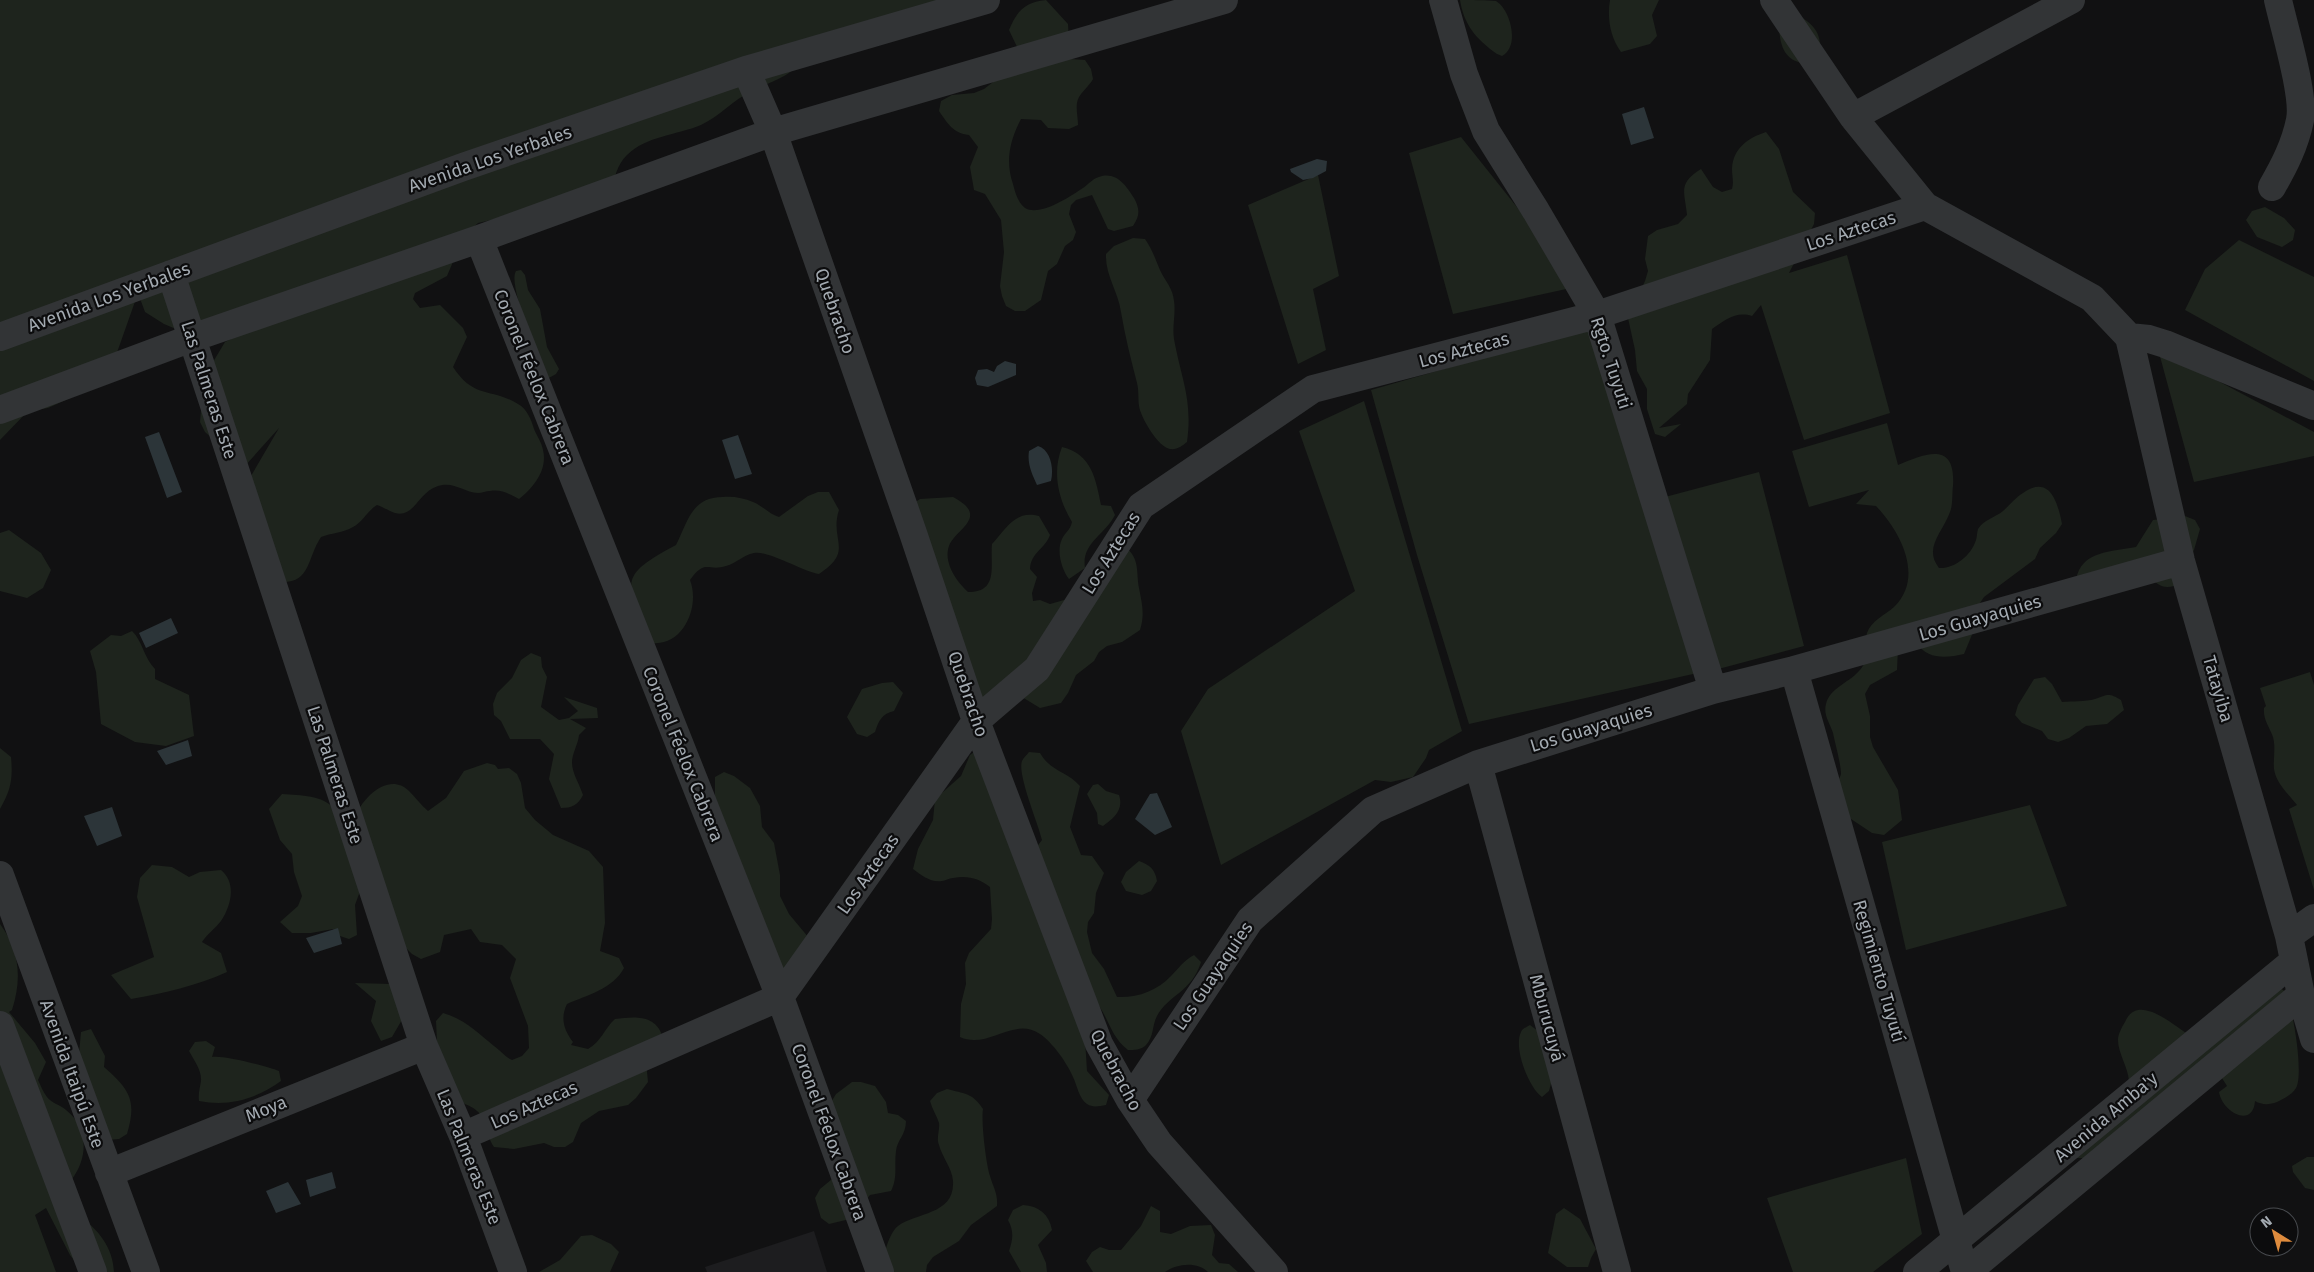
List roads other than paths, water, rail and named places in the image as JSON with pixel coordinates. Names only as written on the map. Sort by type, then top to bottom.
[{"type":"street","name":"Avenida Los Yerbales","points":[[0,337],[463,168],[746,70],[986,0]]},
{"type":"street","points":[[0,410],[192,338],[479,239],[772,132],[1224,0]]},
{"type":"street","name":"Rgto. Tuyuti","points":[[1443,0],[1464,74],[1486,131],[1597,315],[1713,690]]},
{"type":"street","points":[[1774,0],[1854,117],[1925,206],[2092,298],[2129,337],[2149,339],[2165,344],[2314,406]]},
{"type":"street","points":[[1854,117],[2071,0]]},
{"type":"street","points":[[2272,187],[2289,157],[2301,118],[2298,87],[2278,0]]},
{"type":"street","name":"Quebracho","points":[[746,70],[772,132],[913,533],[976,721],[1099,1044],[1130,1100],[1159,1143],[1274,1272]]},
{"type":"street","name":"Los Aztecas","points":[[462,1136],[780,997],[976,721],[1037,670],[1141,506],[1313,389],[1597,315],[1925,206]]},
{"type":"street","name":"Coronel Féelox Cabrera","points":[[479,239],[780,997],[880,1272]]},
{"type":"street","name":"Las Palmeras Este","points":[[170,274],[424,1046],[462,1136],[513,1272]]},
{"type":"street","name":"Tatayiba","points":[[2129,337],[2181,561],[2292,948],[2301,995],[2314,1039]]},
{"type":"street","name":"Los Guayaquies","points":[[1130,1100],[1250,920],[1374,810],[1478,764],[1713,690],[1794,670],[2181,561]]},
{"type":"street","name":"Regimiento Tuyutí","points":[[1794,670],[1966,1272]]},
{"type":"street","name":"Mburucuyá","points":[[1478,764],[1617,1272]]},
{"type":"street","name":"Avenida Itaipú Este","points":[[0,875],[146,1272]]},
{"type":"street","name":"Avenida Amba'y","points":[[1917,1272],[1956,1241],[2292,948],[2314,918]]},
{"type":"street","name":"Avenida Amba'y","points":[[1966,1272],[2301,995]]},
{"type":"street","points":[[0,1025],[93,1272]]},
{"type":"street","name":"Moya","points":[[109,1173],[424,1046]]}]
